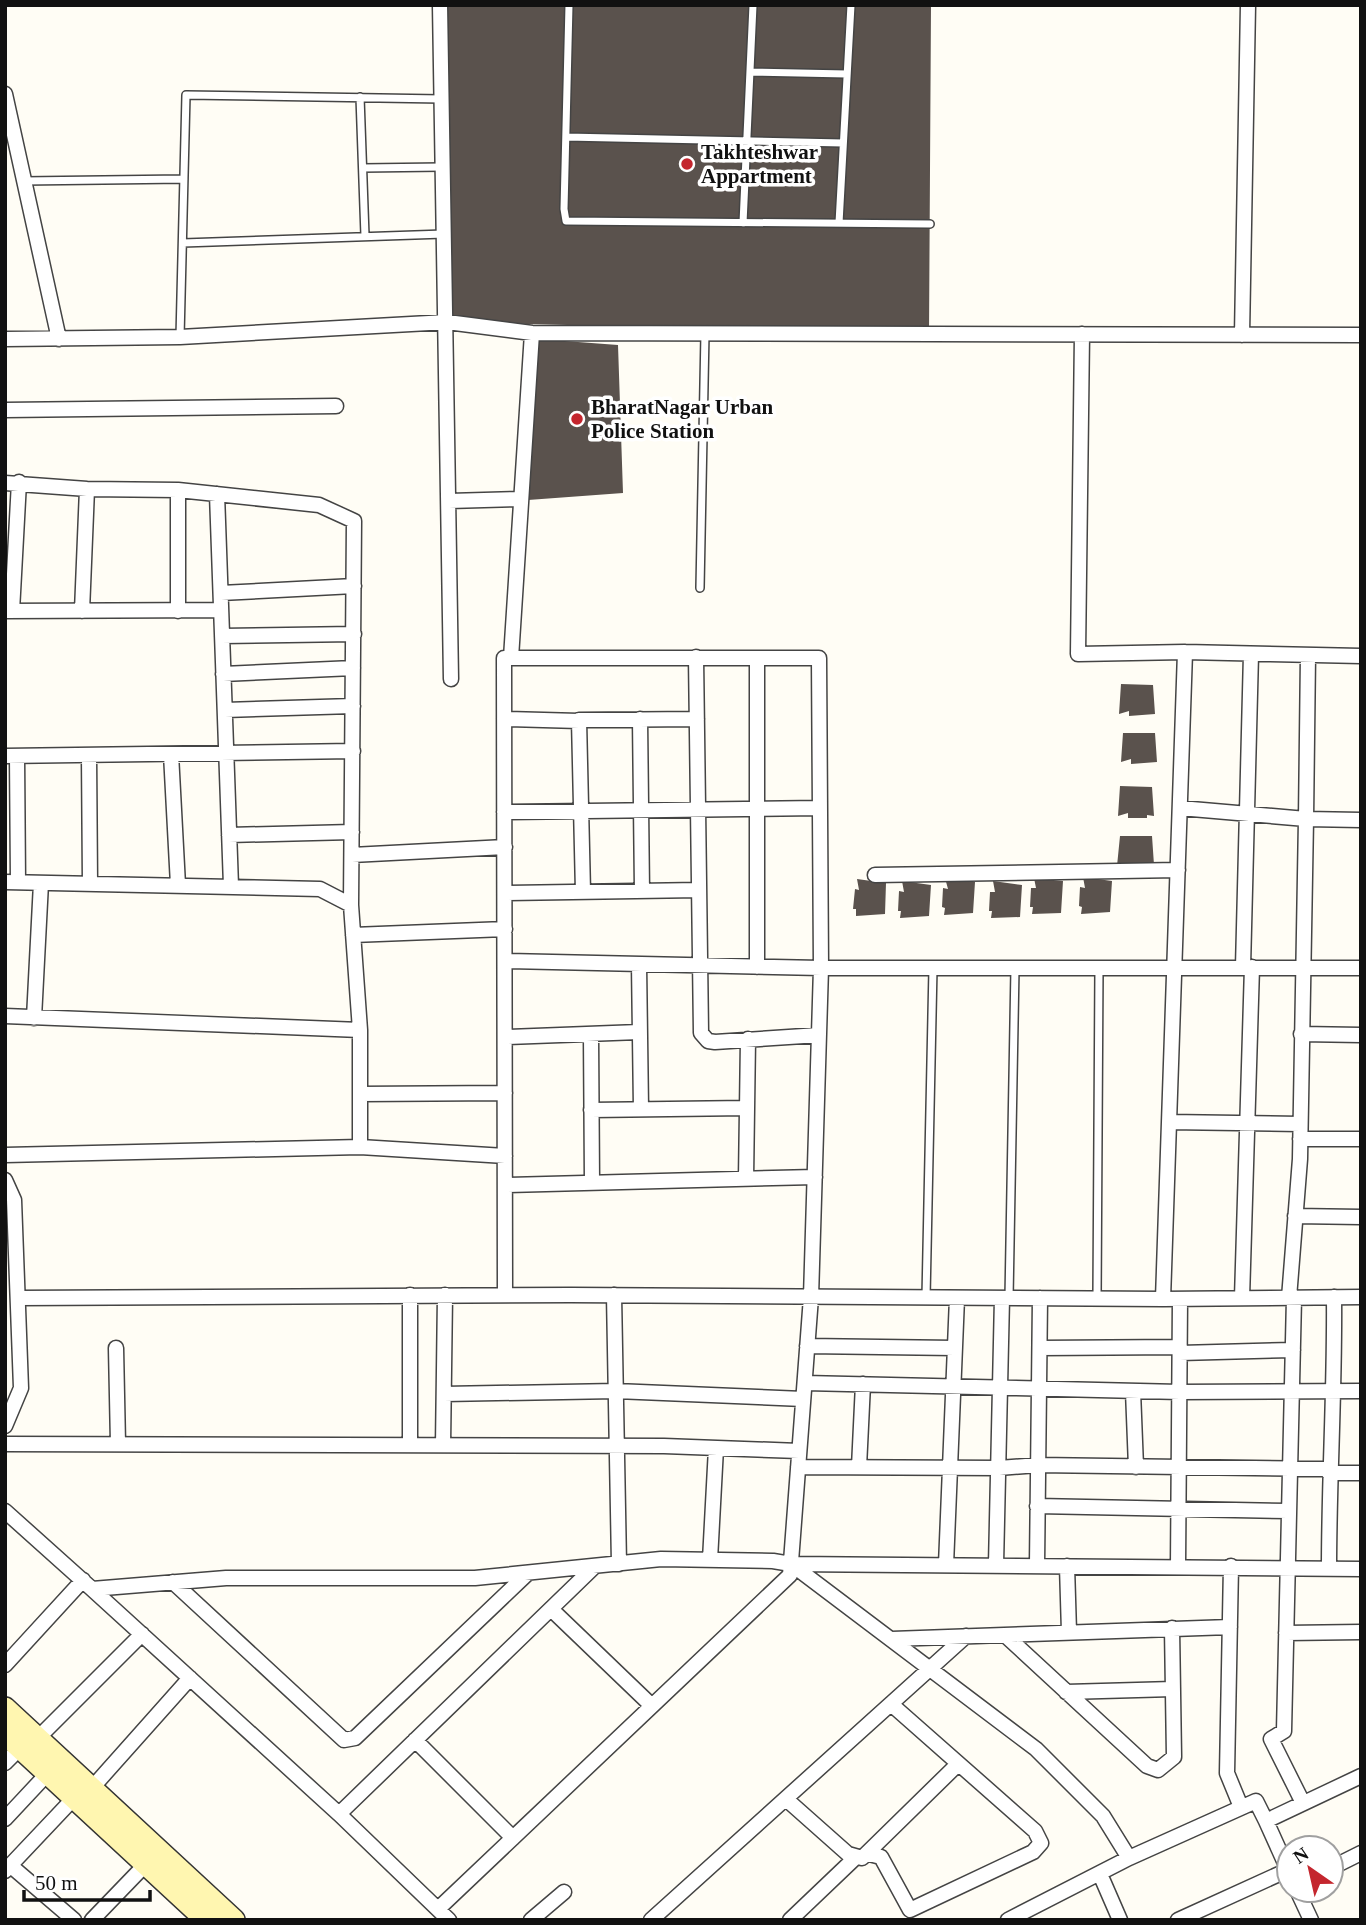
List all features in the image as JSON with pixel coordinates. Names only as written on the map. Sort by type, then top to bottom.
[{"type":"street","points":[[440,5],[451,679]]},
{"type":"street","points":[[1242,335],[1248,5]]},
{"type":"street","points":[[5,94],[22,181],[59,339]]},
{"type":"street","points":[[5,339],[180,337],[447,322],[532,333],[1361,335]]},
{"type":"street","points":[[511,658],[532,333]]},
{"type":"street","points":[[1082,334],[1078,654],[1185,652],[1361,656]]},
{"type":"street","points":[[5,410],[336,406]]},
{"type":"street","points":[[221,610],[8,611],[12,483],[87,489],[178,490],[319,505],[354,521],[351,905],[360,1030],[360,1147]]},
{"type":"street","points":[[82,611],[87,489]]},
{"type":"street","points":[[178,490],[178,611]]},
{"type":"street","points":[[217,494],[231,886]]},
{"type":"street","points":[[449,500],[521,499]]},
{"type":"street","points":[[221,593],[354,586]]},
{"type":"street","points":[[222,636],[354,634]]},
{"type":"street","points":[[1163,1300],[1185,652]]},
{"type":"street","points":[[1242,1298],[1249,1121],[1247,967],[1251,654]]},
{"type":"street","points":[[1303,1803],[1271,1739],[1284,1731],[1293,1350],[1291,1298],[1300,1139],[1308,655]]},
{"type":"street","points":[[696,657],[699,965],[704,1037],[715,1042],[819,1035]]},
{"type":"street","points":[[5,1511],[339,1814],[444,1914],[513,1838],[790,1575],[811,1297],[815,1177],[821,968],[819,658],[504,658],[505,1295]]},
{"type":"street","points":[[757,658],[757,967]]},
{"type":"street","points":[[223,674],[353,668]]},
{"type":"street","points":[[225,710],[353,706]]},
{"type":"street","points":[[504,719],[697,719]]},
{"type":"street","points":[[640,719],[642,891]]},
{"type":"street","points":[[579,720],[583,892]]},
{"type":"street","points":[[351,905],[320,889],[11,882],[11,756],[352,751]]},
{"type":"street","points":[[170,754],[178,885]]},
{"type":"street","points":[[89,755],[90,883]]},
{"type":"street","points":[[504,812],[641,808],[820,808]]},
{"type":"street","points":[[1180,808],[1361,820]]},
{"type":"street","points":[[229,835],[352,832]]},
{"type":"street","points":[[352,855],[505,847]]},
{"type":"street","points":[[875,876],[1178,870]]},
{"type":"street","points":[[34,1017],[41,883]]},
{"type":"street","points":[[505,893],[699,890]]},
{"type":"street","points":[[353,935],[505,929]]},
{"type":"street","points":[[505,961],[821,968],[1361,968]]},
{"type":"street","points":[[639,964],[640,1109]]},
{"type":"street","points":[[5,1016],[360,1030]]},
{"type":"street","points":[[505,1037],[639,1032]]},
{"type":"street","points":[[1301,1034],[1361,1035]]},
{"type":"street","points":[[591,1035],[592,1183]]},
{"type":"street","points":[[746,1179],[748,1040]]},
{"type":"street","points":[[360,1094],[505,1093]]},
{"type":"street","points":[[592,1110],[747,1108]]},
{"type":"street","points":[[1169,1122],[1249,1121],[1300,1124]]},
{"type":"street","points":[[1300,1139],[1361,1139]]},
{"type":"street","points":[[5,1155],[360,1147],[505,1156]]},
{"type":"street","points":[[505,1185],[815,1177]]},
{"type":"street","points":[[5,1180],[14,1200],[21,1388],[5,1426]]},
{"type":"street","points":[[1295,1216],[1361,1217]]},
{"type":"street","points":[[443,1445],[445,1295]]},
{"type":"street","points":[[614,1295],[619,1564]]},
{"type":"street","points":[[18,1298],[614,1295],[1163,1300],[1361,1297]]},
{"type":"street","points":[[410,1296],[410,1445]]},
{"type":"street","points":[[946,1565],[957,1297]]},
{"type":"street","points":[[1329,1569],[1329,1471],[1335,1391],[1334,1297]]},
{"type":"street","points":[[996,1565],[1000,1388],[1006,1298]]},
{"type":"street","points":[[1037,1565],[1040,1298]]},
{"type":"street","points":[[1178,1566],[1180,1299]]},
{"type":"street","points":[[807,1346],[955,1348]]},
{"type":"street","points":[[116,1348],[118,1444]]},
{"type":"street","points":[[1040,1348],[1293,1350]]},
{"type":"street","points":[[804,1382],[1180,1392],[1361,1391]]},
{"type":"street","points":[[859,1467],[863,1384]]},
{"type":"street","points":[[444,1394],[616,1391],[803,1399]]},
{"type":"street","points":[[1133,1391],[1136,1467]]},
{"type":"street","points":[[5,1444],[617,1446],[799,1451]]},
{"type":"street","points":[[709,1560],[716,1448]]},
{"type":"street","points":[[798,1467],[950,1465],[999,1468],[1038,1465],[1361,1473]]},
{"type":"street","points":[[1037,1506],[1289,1511]]},
{"type":"street","points":[[5,1665],[87,1584],[226,1578],[475,1578],[661,1559],[773,1561],[791,1564],[1361,1569]]},
{"type":"street","points":[[791,1564],[1036,1749],[1103,1816],[1129,1858]]},
{"type":"street","points":[[339,1814],[595,1566]]},
{"type":"street","points":[[1068,1566],[1069,1632]]},
{"type":"street","points":[[1231,1566],[1227,1773],[1241,1807]]},
{"type":"street","points":[[173,1582],[344,1740],[355,1738],[527,1573]]},
{"type":"street","points":[[551,1609],[652,1706]]},
{"type":"street","points":[[892,1639],[1230,1627]]},
{"type":"street","points":[[1005,1635],[1147,1766],[1158,1770],[1174,1757],[1172,1628]]},
{"type":"street","points":[[1286,1633],[1361,1632]]},
{"type":"street","points":[[17,1746],[142,1634]]},
{"type":"street","points":[[651,1920],[966,1636]]},
{"type":"street","points":[[74,1920],[8,1868],[83,1793],[190,1678]]},
{"type":"street","points":[[1066,1692],[1173,1689]]},
{"type":"street","points":[[786,1798],[862,1856],[881,1857],[910,1910],[1039,1848],[1041,1843],[1035,1831],[891,1704]]},
{"type":"street","points":[[5,1708],[17,1746],[48,1773],[83,1793],[146,1864],[199,1918]]},
{"type":"street","points":[[415,1740],[513,1838]]},
{"type":"street","points":[[17,1746],[83,1793],[234,1920]]},
{"type":"street","points":[[790,1920],[958,1764]]},
{"type":"street","points":[[5,1819],[48,1773]]},
{"type":"street","points":[[1266,1821],[1361,1776]]},
{"type":"street","points":[[1008,1920],[1129,1858],[1255,1801],[1275,1841]]},
{"type":"street","points":[[1345,1861],[1361,1853]]},
{"type":"street","points":[[92,1920],[146,1864]]},
{"type":"street","points":[[1100,1874],[1120,1920]]},
{"type":"street","points":[[1178,1920],[1275,1877]]},
{"type":"street","points":[[531,1920],[564,1892]]},
{"type":"street","points":[[1304,1904],[1311,1920]]},
{"type":"lane","points":[[569,5],[564,217],[570,223],[930,224]]},
{"type":"lane","points":[[743,223],[753,5]]},
{"type":"lane","points":[[839,223],[851,5]]},
{"type":"lane","points":[[750,72],[847,74]]},
{"type":"lane","points":[[180,337],[186,95],[442,99]]},
{"type":"lane","points":[[360,97],[365,236]]},
{"type":"lane","points":[[566,137],[843,143]]},
{"type":"lane","points":[[362,168],[443,167]]},
{"type":"lane","points":[[22,181],[184,179]]},
{"type":"lane","points":[[183,243],[444,234]]},
{"type":"lane","points":[[700,588],[705,333]]},
{"type":"lane","points":[[1097,1299],[1099,967]]},
{"type":"lane","points":[[926,1297],[933,968]]},
{"type":"lane","points":[[1006,1298],[1015,968]]},
{"type":"building","name":"Takhteshwar Appartment","points":[[440,5],[931,5],[929,334],[447,322]]},
{"type":"building","name":"BharatNagar Urban Police Station","points":[[538,339],[618,345],[623,493],[528,500]]},
{"type":"building","points":[[1121,684],[1153,685],[1155,714],[1129,716],[1129,711],[1119,714]]},
{"type":"building","points":[[1123,733],[1155,733],[1157,762],[1131,764],[1131,759],[1121,762]]},
{"type":"building","points":[[1120,786],[1152,787],[1154,816],[1128,818],[1128,813],[1118,816]]},
{"type":"building","points":[[1120,836],[1152,836],[1154,865],[1117,866]]},
{"type":"building","points":[[1083,877],[1112,881],[1110,912],[1081,914],[1080,887],[1085,888]]},
{"type":"building","points":[[945,878],[975,882],[973,913],[944,915],[943,888],[948,889]]},
{"type":"building","points":[[1034,878],[1063,881],[1061,913],[1032,914],[1031,888],[1036,888]]},
{"type":"building","points":[[857,879],[886,883],[885,914],[856,916],[856,909],[853,909],[855,889],[859,890]]},
{"type":"building","points":[[902,881],[931,885],[929,916],[900,918],[899,891],[904,892]]},
{"type":"building","points":[[993,881],[1022,885],[1020,917],[991,918],[990,892],[995,892]]},
{"type":"place","name":"Takhteshwar Appartment","points":[[687,164]]},
{"type":"place","name":"BharatNagar Urban Police Station","points":[[577,419]]}]
